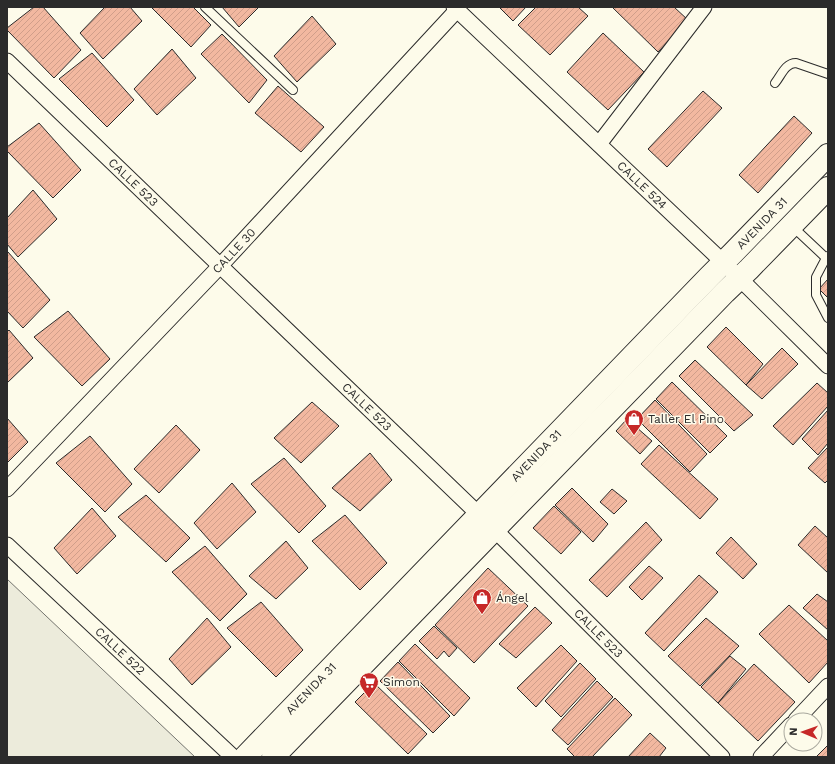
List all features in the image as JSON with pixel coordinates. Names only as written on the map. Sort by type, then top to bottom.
[{"type":"main road","name":"AVENIDA 31","points":[[245,757],[828,155]]},
{"type":"main road","name":"AVENIDA 31","points":[[273,757],[828,188]]},
{"type":"street","points":[[599,144],[704,7]]},
{"type":"street","name":"CALLE 524","points":[[455,8],[724,263],[828,366]]},
{"type":"street","name":"CALLE 30","points":[[7,489],[220,266],[455,8]]},
{"type":"street","name":"CALLE 523","points":[[7,61],[495,530],[722,757]]},
{"type":"street","name":"CALLE 522","points":[[7,545],[232,757]]},
{"type":"street","points":[[804,712],[828,686]]},
{"type":"street","points":[[761,757],[783,734]]},
{"type":"lane","points":[[205,7],[293,90]]},
{"type":"lane","points":[[775,83],[787,66],[791,63],[796,63],[828,74]]},
{"type":"lane","points":[[791,225],[827,257],[816,277],[816,295],[828,318]]},
{"type":"shaded area","points":[[7,579],[195,757],[7,757]]},
{"type":"building","points":[[34,7],[43,7],[81,50],[54,78],[7,30],[7,28]]},
{"type":"building","points":[[105,7],[130,7],[142,21],[103,59],[80,33]]},
{"type":"building","points":[[151,7],[193,7],[211,25],[191,47]]},
{"type":"building","points":[[222,7],[259,7],[239,27]]},
{"type":"building","points":[[499,7],[526,7],[513,21]]},
{"type":"building","points":[[536,7],[578,7],[588,16],[550,55],[518,25]]},
{"type":"building","points":[[612,7],[674,7],[688,20],[658,52]]},
{"type":"building","points":[[312,16],[336,44],[297,82],[274,56]]},
{"type":"building","points":[[603,33],[644,72],[608,110],[567,72]]},
{"type":"building","points":[[222,34],[267,80],[249,103],[201,54]]},
{"type":"building","points":[[172,49],[196,78],[157,115],[134,89]]},
{"type":"building","points":[[92,53],[134,100],[107,127],[59,79]]},
{"type":"building","points":[[278,86],[324,127],[301,152],[255,113]]},
{"type":"building","points":[[703,91],[722,108],[667,167],[648,149]]},
{"type":"building","points":[[794,116],[812,133],[758,193],[739,175]]},
{"type":"building","points":[[39,123],[81,170],[53,198],[7,151],[7,147]]},
{"type":"building","points":[[33,190],[57,219],[18,257],[7,244],[7,218]]},
{"type":"building","points":[[8,252],[50,300],[23,328],[7,311]]},
{"type":"building","points":[[828,279],[828,298],[819,289]]},
{"type":"building","points":[[68,311],[110,359],[82,386],[34,337]]},
{"type":"building","points":[[726,327],[763,364],[746,385],[707,347]]},
{"type":"building","points":[[9,330],[33,358],[7,383],[7,332]]},
{"type":"building","points":[[782,348],[798,364],[762,399],[746,385]]},
{"type":"building","points":[[695,360],[753,415],[734,431],[679,376]]},
{"type":"building","points":[[672,382],[727,436],[710,453],[656,399]]},
{"type":"building","points":[[817,383],[828,393],[828,406],[793,445],[773,426]]},
{"type":"building","points":[[655,400],[707,454],[690,472],[637,419]]},
{"type":"building","points":[[312,402],[339,426],[301,463],[274,438]]},
{"type":"building","points":[[828,410],[828,443],[818,455],[802,439]]},
{"type":"building","points":[[7,418],[28,442],[7,463]]},
{"type":"building","name":"Taller El Pino","points":[[627,419],[652,441],[640,454],[616,431]]},
{"type":"building","points":[[176,425],[200,450],[159,493],[134,469]]},
{"type":"building","points":[[90,436],[132,484],[105,512],[56,463]]},
{"type":"building","points":[[659,445],[718,499],[700,519],[641,464]]},
{"type":"building","points":[[828,447],[828,480],[825,483],[808,468]]},
{"type":"building","points":[[370,453],[392,480],[360,511],[332,488]]},
{"type":"building","points":[[284,458],[326,506],[299,533],[251,484]]},
{"type":"building","points":[[232,483],[256,512],[217,549],[194,523]]},
{"type":"building","points":[[572,488],[608,524],[593,542],[555,505]]},
{"type":"building","points":[[612,489],[627,501],[614,514],[600,502]]},
{"type":"building","points":[[146,495],[190,538],[166,562],[118,517]]},
{"type":"building","points":[[554,506],[581,532],[561,554],[533,528]]},
{"type":"building","points":[[92,508],[116,536],[77,574],[54,548]]},
{"type":"building","points":[[345,515],[387,563],[360,590],[312,541]]},
{"type":"building","points":[[646,522],[662,540],[607,597],[589,580]]},
{"type":"building","points":[[815,526],[828,538],[828,573],[798,545]]},
{"type":"building","points":[[731,537],[757,564],[743,579],[716,553]]},
{"type":"building","points":[[286,541],[308,568],[276,599],[249,576]]},
{"type":"building","points":[[205,546],[247,594],[220,621],[172,572]]},
{"type":"building","points":[[649,566],[663,578],[642,600],[629,587]]},
{"type":"building","name":"Ángel","points":[[488,568],[528,606],[474,663],[435,625]]},
{"type":"building","points":[[699,575],[718,592],[664,651],[645,633]]},
{"type":"building","points":[[817,594],[828,602],[828,630],[803,608]]},
{"type":"building","points":[[261,602],[303,650],[276,677],[227,628]]},
{"type":"building","points":[[789,605],[828,641],[828,662],[809,683],[759,634]]},
{"type":"building","points":[[535,607],[552,623],[516,658],[499,644]]},
{"type":"building","points":[[207,618],[231,647],[192,685],[169,659]]},
{"type":"building","points":[[706,618],[739,646],[700,686],[668,656]]},
{"type":"building","points":[[434,626],[457,648],[449,657],[444,651],[437,659],[419,641]]},
{"type":"building","points":[[415,644],[470,698],[454,716],[399,661]]},
{"type":"building","points":[[561,645],[577,661],[536,707],[517,688]]},
{"type":"building","points":[[730,656],[746,669],[718,703],[701,687]]},
{"type":"building","points":[[398,662],[450,716],[433,733],[380,681]]},
{"type":"building","points":[[580,663],[596,679],[561,717],[545,701]]},
{"type":"building","points":[[754,664],[795,702],[786,712],[783,712],[783,715],[758,741],[718,703]]},
{"type":"building","points":[[597,681],[613,697],[568,745],[552,730]]},
{"type":"building","points":[[374,683],[427,734],[408,754],[355,702]]},
{"type":"building","points":[[615,698],[632,715],[592,757],[575,757],[567,749]]},
{"type":"building","points":[[650,733],[666,748],[659,757],[628,757]]},
{"type":"building","points":[[828,745],[828,757],[816,757],[823,752]]},
{"type":"place","name":"Taller El Pino","points":[[634,436]]},
{"type":"place","name":"Ángel","points":[[482,615]]},
{"type":"place","name":"Simon","points":[[369,699]]}]
